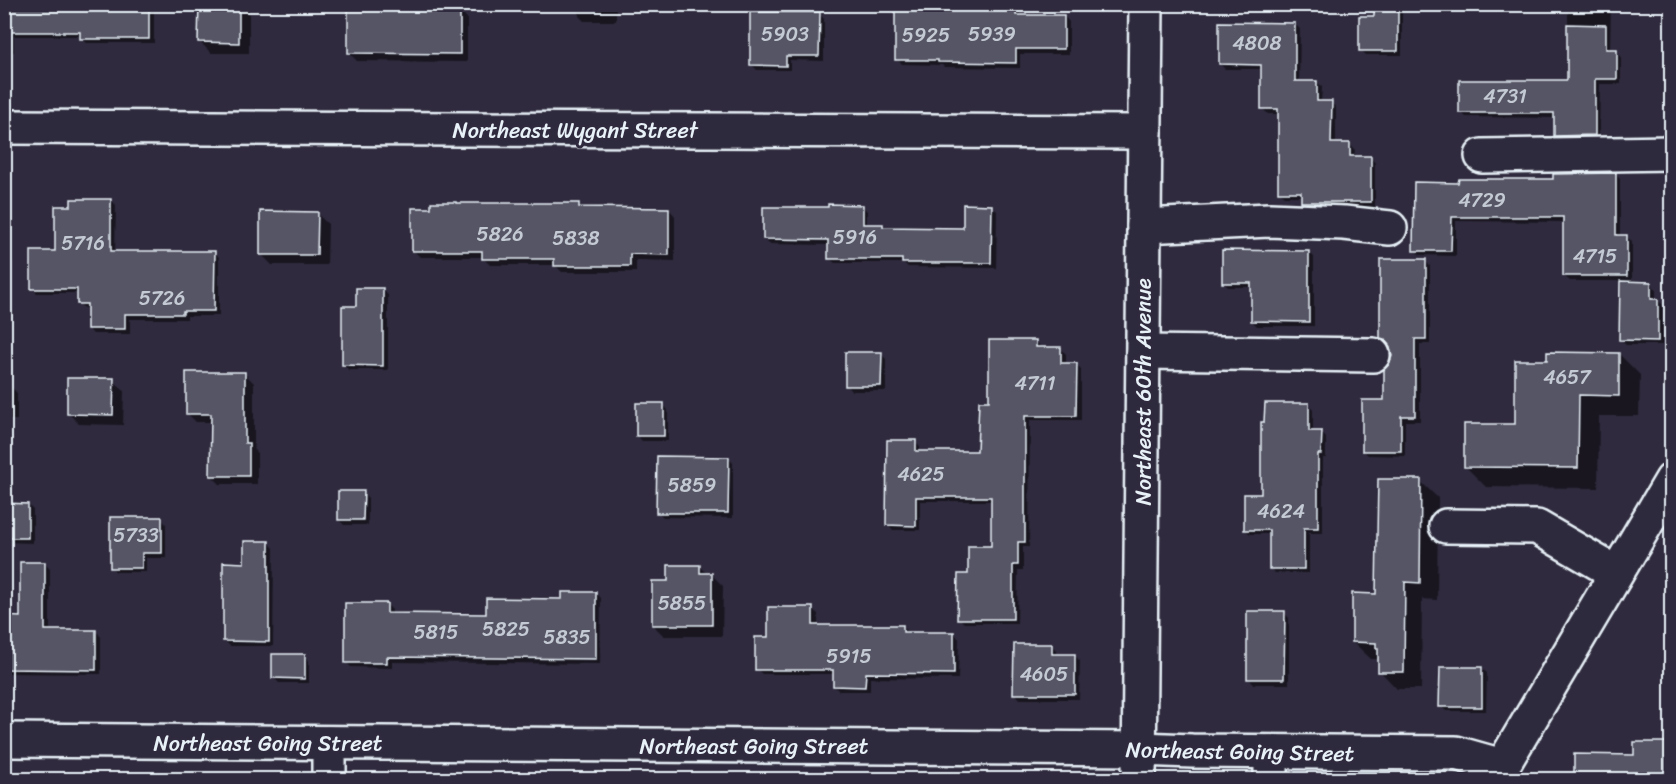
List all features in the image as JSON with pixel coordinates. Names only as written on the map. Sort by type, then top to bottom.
[{"type":"street","name":"Northeast 60th Avenue","points":[[1140,764],[1146,4]]},
{"type":"street","name":"Northeast Wygant Street","points":[[4,128],[1145,132]]},
{"type":"street","points":[[1482,156],[1671,153]]},
{"type":"street","points":[[1144,226],[1269,220],[1344,223],[1390,228]]},
{"type":"street","points":[[1143,352],[1373,355]]},
{"type":"street","points":[[1498,773],[1671,483]]},
{"type":"street","points":[[1446,526],[1537,527],[1616,573]]},
{"type":"street","name":"Northeast Going Street","points":[[4,740],[329,743],[1271,766],[1456,753],[1498,773]]},
{"type":"street","points":[[329,743],[329,780]]},
{"type":"building","points":[[4,4],[149,4],[149,39],[80,39],[80,32],[4,32]]},
{"type":"building","points":[[199,4],[239,4],[239,43],[198,42]]},
{"type":"building","points":[[348,4],[377,4],[377,9],[460,9],[460,54],[348,53]]},
{"type":"building","points":[[967,4],[1016,4],[1016,15],[1064,15],[1064,49],[1016,49],[1016,63],[895,60],[895,9],[967,9]]},
{"type":"building","points":[[1374,4],[1398,4],[1398,51],[1359,51],[1359,16],[1374,16]]},
{"type":"building","points":[[750,12],[820,12],[819,56],[786,56],[786,66],[750,65]]},
{"type":"building","points":[[1219,22],[1295,23],[1295,81],[1317,81],[1317,101],[1332,101],[1331,143],[1350,143],[1350,156],[1371,156],[1371,202],[1301,202],[1301,192],[1278,192],[1278,109],[1261,109],[1261,65],[1219,64]]},
{"type":"building","points":[[1567,24],[1606,25],[1606,49],[1617,49],[1617,79],[1595,79],[1595,135],[1554,136],[1554,113],[1459,113],[1459,80],[1567,80]]},
{"type":"building","points":[[1616,173],[1616,235],[1627,235],[1627,276],[1563,276],[1563,217],[1452,217],[1451,251],[1413,251],[1414,182],[1458,183],[1459,179],[1553,179],[1553,174]]},
{"type":"building","points":[[71,199],[111,199],[111,251],[215,251],[214,311],[183,311],[183,314],[125,314],[125,329],[87,329],[87,304],[77,304],[77,289],[31,289],[31,251],[55,251],[55,206],[71,206]]},
{"type":"building","points":[[431,202],[579,203],[579,207],[669,208],[669,255],[630,254],[630,266],[554,266],[554,259],[482,259],[482,251],[412,251],[412,208],[431,208]]},
{"type":"building","points":[[828,204],[863,205],[863,224],[883,224],[883,227],[963,228],[963,204],[992,205],[991,263],[902,263],[902,259],[828,259],[828,240],[763,239],[763,207],[828,207]]},
{"type":"building","points":[[260,211],[318,212],[317,255],[260,255]]},
{"type":"building","points":[[1222,250],[1309,251],[1309,322],[1251,321],[1251,283],[1222,283]]},
{"type":"building","points":[[1380,259],[1426,259],[1426,339],[1415,339],[1415,416],[1401,416],[1401,451],[1362,451],[1362,400],[1384,400],[1384,369],[1392,356],[1389,345],[1380,338]]},
{"type":"building","points":[[1620,281],[1651,282],[1651,299],[1658,299],[1658,341],[1619,340]]},
{"type":"building","points":[[356,288],[383,288],[383,366],[342,365],[342,306],[356,306]]},
{"type":"building","points":[[989,340],[1036,340],[1036,347],[1061,347],[1061,363],[1077,363],[1076,416],[1025,416],[1025,542],[1018,542],[1018,565],[1013,565],[1013,619],[957,619],[958,574],[968,574],[968,546],[991,546],[991,497],[916,497],[916,526],[886,525],[887,440],[916,440],[916,451],[977,451],[979,401],[989,401]]},
{"type":"building","points":[[845,352],[882,352],[881,386],[845,386]]},
{"type":"building","points":[[1547,352],[1619,353],[1619,396],[1579,395],[1578,468],[1464,467],[1464,424],[1515,424],[1515,360],[1547,360]]},
{"type":"building","points":[[186,372],[245,372],[245,443],[249,443],[249,476],[210,476],[211,414],[186,414]]},
{"type":"building","points":[[67,378],[114,378],[113,415],[67,414]]},
{"type":"building","points":[[636,403],[664,403],[664,436],[636,436]]},
{"type":"building","points":[[1265,403],[1309,403],[1309,431],[1322,431],[1321,454],[1318,454],[1318,528],[1304,528],[1304,569],[1269,569],[1269,530],[1244,530],[1244,494],[1261,494],[1261,422],[1264,422]]},
{"type":"building","points":[[657,456],[729,457],[728,513],[656,513]]},
{"type":"building","points":[[1378,479],[1421,479],[1420,583],[1405,582],[1404,672],[1378,672],[1376,643],[1352,642],[1352,593],[1376,594]]},
{"type":"building","points":[[338,491],[364,491],[363,520],[338,520]]},
{"type":"building","points":[[4,503],[28,504],[28,538],[4,538]]},
{"type":"building","points":[[110,517],[162,517],[162,553],[142,553],[142,568],[110,568]]},
{"type":"building","points":[[244,541],[269,541],[269,642],[223,641],[223,562],[244,563]]},
{"type":"building","points":[[20,562],[45,562],[45,630],[96,630],[96,670],[4,669],[4,616],[20,617]]},
{"type":"building","points":[[668,565],[700,565],[700,573],[712,573],[712,625],[652,625],[652,581],[668,581]]},
{"type":"building","points":[[562,592],[596,592],[596,659],[387,657],[387,663],[345,663],[345,603],[387,603],[387,613],[486,614],[486,598],[562,599]]},
{"type":"building","points":[[768,607],[813,607],[813,625],[903,625],[903,632],[954,632],[954,674],[866,673],[865,687],[833,686],[833,670],[755,670],[755,637],[768,637]]},
{"type":"building","points":[[1247,611],[1285,611],[1284,679],[1247,679]]},
{"type":"building","points":[[1014,644],[1052,644],[1052,654],[1075,654],[1075,694],[1013,694]]},
{"type":"building","points":[[272,654],[305,654],[305,679],[272,678]]},
{"type":"building","points":[[1440,667],[1482,667],[1482,707],[1439,707]]},
{"type":"building","points":[[1634,742],[1667,742],[1667,780],[1574,780],[1574,754],[1634,755]]}]
